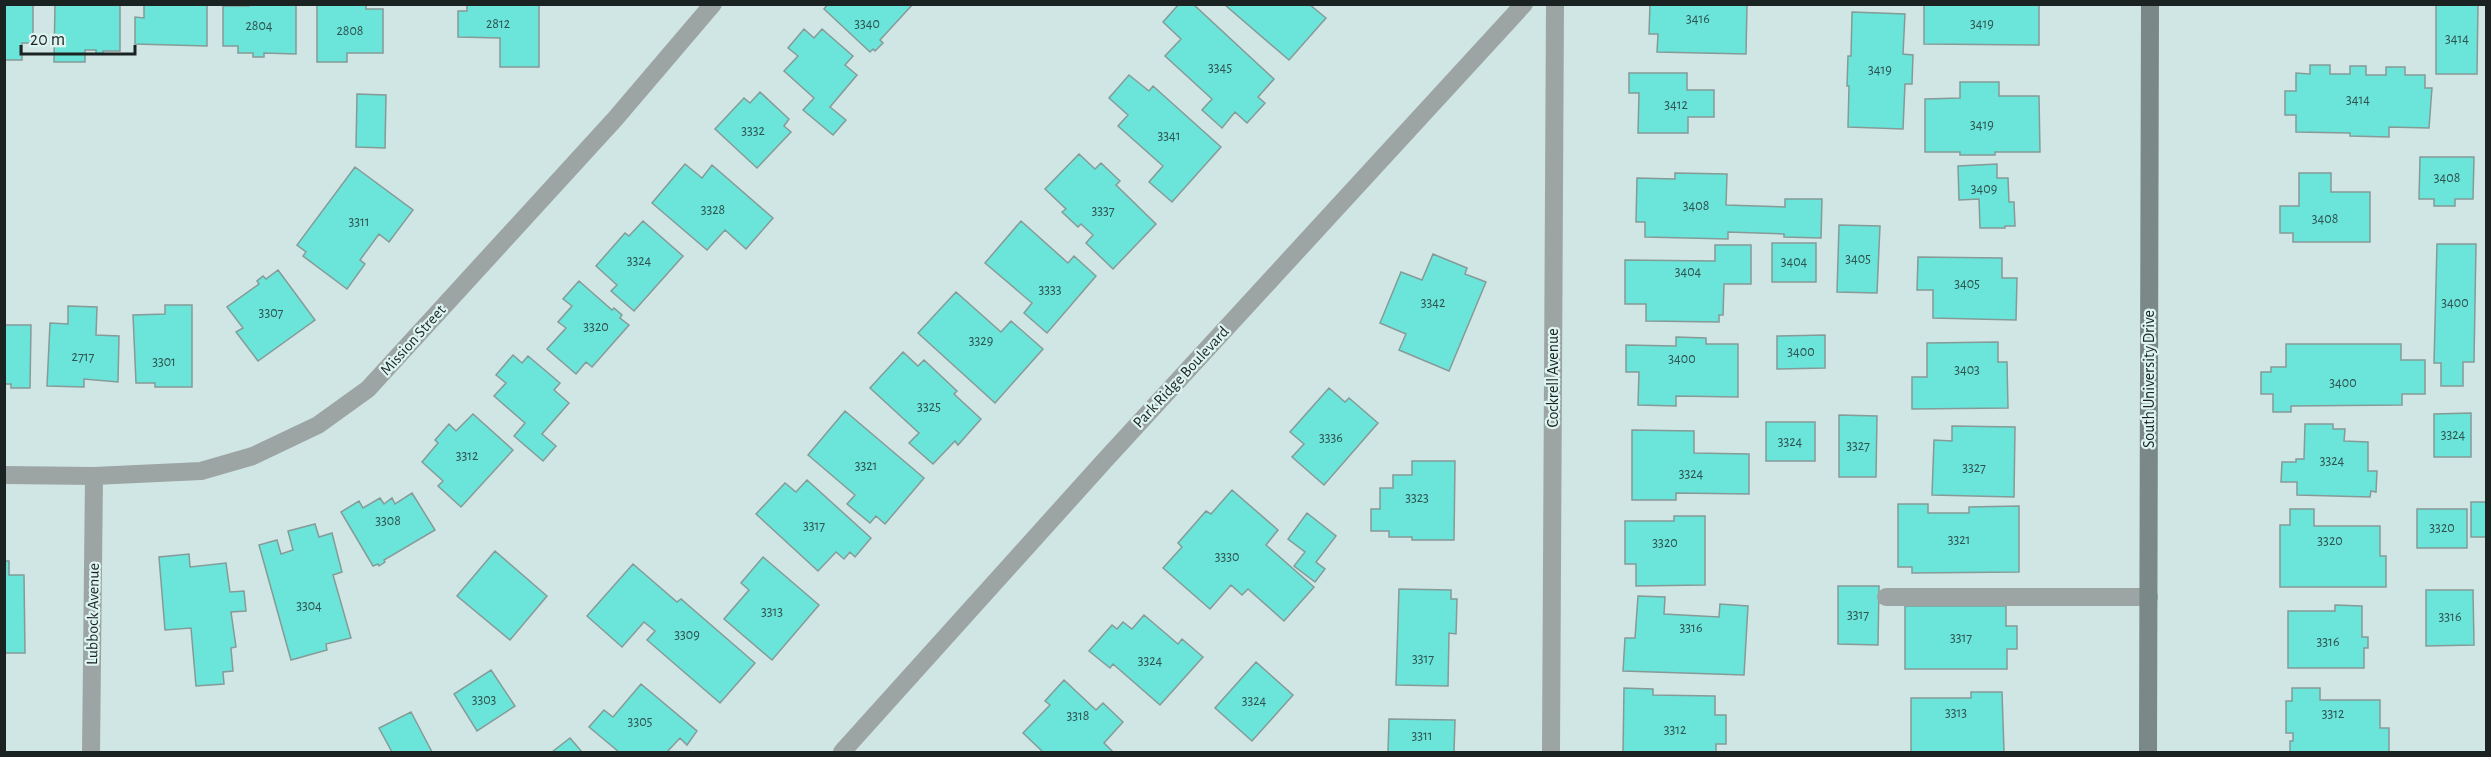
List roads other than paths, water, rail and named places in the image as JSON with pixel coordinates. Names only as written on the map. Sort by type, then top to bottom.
[{"type":"street","name":"Mission Street","points":[[4,474],[94,476],[201,471],[253,456],[318,425],[368,389],[615,119],[713,4]]},
{"type":"street","name":"Park Ridge Boulevard","points":[[842,753],[1098,468],[1524,4]]},
{"type":"street","name":"Cockrell Avenue","points":[[1551,753],[1556,4]]},
{"type":"street","name":"South University Drive","points":[[2148,753],[2150,4]]},
{"type":"street","name":"Lubbock Avenue","points":[[91,753],[94,476]]},
{"type":"street","points":[[1886,597],[2149,597]]}]
